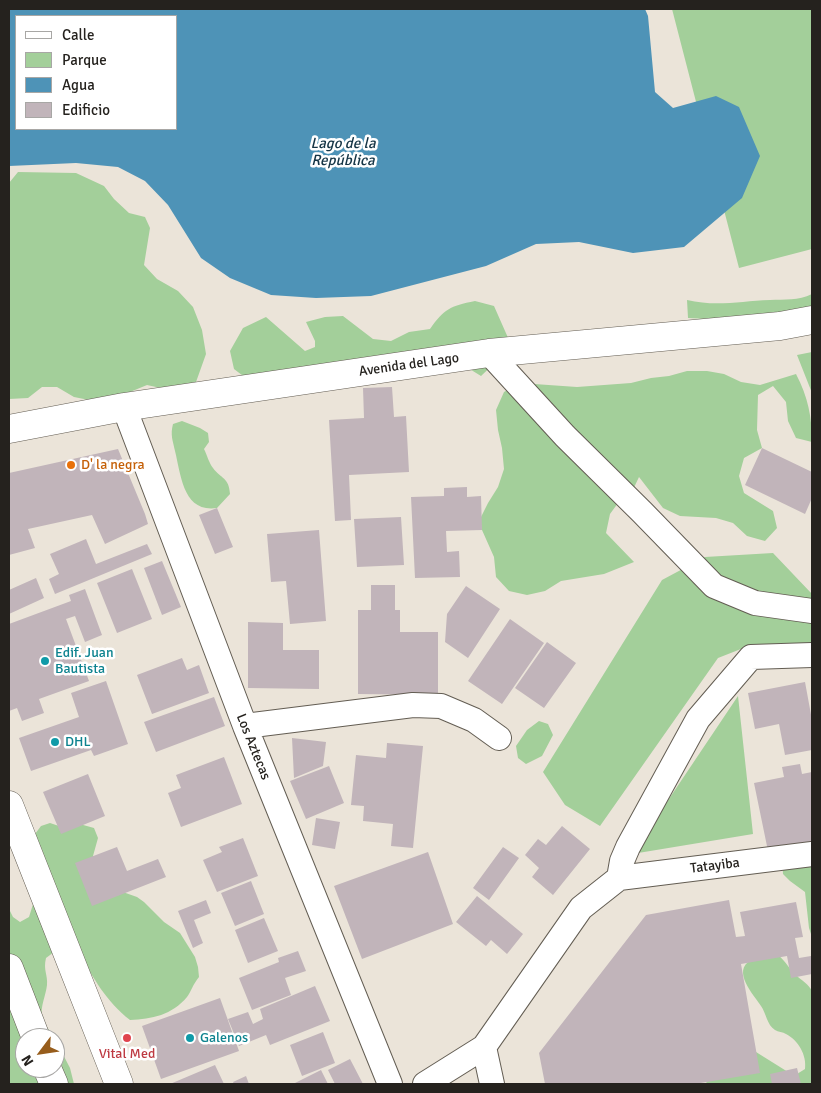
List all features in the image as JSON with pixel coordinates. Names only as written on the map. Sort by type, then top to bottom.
[{"type":"street","name":"Avenida del Lago","points":[[9,429],[124,407],[489,353],[780,326],[812,320]]},
{"type":"street","points":[[489,353],[565,436],[714,586],[755,603],[812,611]]},
{"type":"street","name":"Los Aztecas","points":[[124,407],[245,726],[390,1084]]},
{"type":"street","points":[[425,1084],[484,1047],[581,908],[619,878],[622,861],[628,847],[698,719],[751,657],[812,655]]},
{"type":"street","points":[[245,726],[413,706],[441,706],[474,720],[499,738]]},
{"type":"street","points":[[9,805],[119,1084]]},
{"type":"street","name":"Tatayiba","points":[[619,878],[812,854]]},
{"type":"street","points":[[9,968],[32,1028]]},
{"type":"street","points":[[484,1047],[492,1084]]},
{"type":"green space","points":[[672,9],[812,9],[812,249],[739,268]]},
{"type":"green space","points":[[18,172],[76,173],[104,186],[129,213],[145,217],[150,228],[144,265],[157,279],[178,291],[193,307],[202,330],[206,354],[196,382],[165,389],[147,385],[113,399],[94,401],[74,397],[57,387],[42,387],[28,398],[9,399],[9,183]]},
{"type":"green space","points":[[812,294],[812,316],[688,318],[687,300],[728,303],[797,299]]},
{"type":"green space","points":[[475,301],[494,306],[509,340],[502,356],[481,376],[468,368],[251,382],[234,369],[230,351],[243,328],[266,317],[305,351],[315,347],[315,341],[306,322],[325,317],[343,316],[373,339],[391,341],[409,332],[430,329],[448,309]]},
{"type":"green space","points":[[812,352],[812,393],[797,355]]},
{"type":"green space","points":[[687,371],[707,371],[724,374],[741,382],[760,385],[796,374],[809,407],[812,442],[796,438],[788,421],[786,402],[773,386],[758,395],[757,430],[762,448],[744,458],[739,476],[744,493],[773,511],[777,528],[765,541],[747,536],[733,523],[716,518],[680,516],[663,508],[639,477],[630,496],[618,503],[610,514],[606,533],[634,562],[604,574],[561,581],[545,591],[527,595],[509,591],[496,577],[494,557],[482,530],[480,519],[498,487],[504,469],[496,410],[504,392],[520,383],[577,387],[631,383]]},
{"type":"green space","points":[[182,421],[208,433],[209,442],[204,449],[216,472],[228,484],[230,494],[217,508],[206,508],[197,505],[190,498],[182,481],[172,428],[173,424]]},
{"type":"green space","points":[[773,553],[812,594],[812,645],[746,647],[718,658],[600,826],[565,805],[543,772],[662,580],[705,557]]},
{"type":"green space","points":[[738,696],[753,834],[632,854]]},
{"type":"green space","points":[[539,721],[548,724],[553,735],[542,756],[526,764],[518,758],[516,746],[527,730]]},
{"type":"green space","points":[[50,823],[59,826],[76,823],[94,828],[98,838],[93,856],[120,891],[137,897],[164,922],[180,933],[195,957],[198,967],[199,977],[187,997],[175,1008],[154,1017],[130,1020],[107,997],[95,981],[79,953],[54,952],[46,958],[47,985],[42,1005],[42,1017],[48,1028],[15,1028],[15,1078],[65,1078],[65,1058],[70,1068],[74,1084],[9,1084],[9,909],[13,917],[20,922],[29,917],[35,898],[37,842],[35,834],[41,826]]},
{"type":"green space","points":[[804,838],[812,841],[812,937],[809,928],[805,892],[783,874],[782,855]]},
{"type":"green space","points":[[778,955],[812,991],[812,1084],[707,1084],[705,1079],[756,1052],[788,1072],[797,1074],[805,1069],[805,1058],[801,1048],[785,1033],[772,1028],[763,1009],[749,990],[744,976],[743,970],[745,965],[751,960]]},
{"type":"water","name":"Lago de la República","points":[[9,9],[645,9],[648,16],[655,92],[673,108],[716,96],[739,107],[760,156],[742,198],[684,247],[633,253],[579,242],[536,244],[486,266],[371,296],[316,298],[271,295],[230,278],[201,258],[168,205],[145,181],[118,167],[76,163],[9,166]]},
{"type":"building","points":[[392,387],[394,417],[406,416],[409,472],[349,475],[351,520],[335,521],[329,420],[364,418],[363,388]]},
{"type":"building","points":[[762,448],[812,472],[812,498],[805,514],[745,485]]},
{"type":"building","points":[[118,449],[148,524],[105,544],[92,515],[28,529],[35,548],[9,555],[9,473]]},
{"type":"building","points":[[467,487],[467,497],[481,496],[482,530],[446,531],[447,552],[459,551],[460,577],[415,578],[411,497],[444,496],[444,488]]},
{"type":"building","points":[[217,508],[233,547],[215,554],[199,515]]},
{"type":"building","points":[[401,517],[404,565],[357,567],[354,519]]},
{"type":"building","points":[[319,530],[326,621],[290,624],[286,581],[271,582],[267,534]]},
{"type":"building","points":[[86,539],[96,564],[147,544],[152,554],[55,594],[49,579],[59,574],[50,554]]},
{"type":"building","points":[[162,561],[181,607],[162,615],[144,568]]},
{"type":"building","points":[[132,569],[152,619],[117,633],[97,583]]},
{"type":"building","points":[[36,578],[44,598],[9,614],[9,590]]},
{"type":"building","points":[[371,585],[395,585],[395,610],[400,610],[400,632],[438,632],[438,695],[358,694],[358,610],[371,610]]},
{"type":"building","points":[[466,586],[500,609],[468,658],[445,642],[447,614]]},
{"type":"building","name":"Edif. Juan Bautista","points":[[85,589],[102,635],[85,642],[75,616],[66,619],[89,681],[39,699],[44,713],[22,721],[17,708],[9,711],[9,624],[71,601],[69,595]]},
{"type":"building","points":[[510,619],[544,643],[502,704],[468,681]]},
{"type":"building","points":[[248,622],[283,623],[283,650],[319,650],[319,689],[248,688]]},
{"type":"building","points":[[547,642],[576,663],[544,708],[515,688]]},
{"type":"building","points":[[182,658],[187,670],[199,665],[209,693],[152,714],[137,675]]},
{"type":"building","points":[[106,681],[128,744],[94,756],[91,750],[31,771],[19,738],[79,717],[71,693]]},
{"type":"building","points":[[805,682],[812,720],[812,750],[785,755],[779,724],[755,729],[748,693]]},
{"type":"building","points":[[214,697],[225,726],[156,752],[144,722]]},
{"type":"building","points":[[292,738],[326,742],[323,766],[294,778]]},
{"type":"building","points":[[387,743],[423,746],[413,848],[391,846],[393,824],[363,821],[364,806],[351,805],[356,755],[386,758]]},
{"type":"building","points":[[224,757],[242,804],[181,827],[168,793],[181,788],[176,775]]},
{"type":"building","points":[[800,764],[802,774],[812,772],[812,842],[768,851],[754,783],[784,777],[782,767]]},
{"type":"building","points":[[329,766],[344,803],[306,819],[290,781]]},
{"type":"building","points":[[88,774],[105,816],[61,834],[43,792]]},
{"type":"building","points":[[316,818],[340,822],[335,849],[312,845]]},
{"type":"building","points":[[562,826],[590,849],[553,895],[532,877],[539,868],[525,855],[538,839],[546,845]]},
{"type":"building","points":[[243,838],[258,876],[217,892],[203,860],[222,852],[219,847]]},
{"type":"building","points":[[117,847],[127,871],[158,859],[166,877],[92,906],[75,863]]},
{"type":"building","points":[[503,847],[519,858],[489,900],[473,888]]},
{"type":"building","points":[[428,852],[453,924],[362,959],[334,886]]},
{"type":"building","points":[[251,881],[264,914],[235,926],[221,893]]},
{"type":"building","points":[[477,896],[523,934],[507,954],[491,940],[486,946],[456,922]]},
{"type":"building","points":[[206,900],[211,913],[194,920],[203,943],[193,948],[178,911]]},
{"type":"building","points":[[729,900],[736,937],[745,936],[740,912],[796,902],[803,937],[795,938],[799,958],[811,956],[812,974],[791,978],[787,956],[741,964],[760,1073],[695,1084],[545,1084],[539,1053],[646,915]]},
{"type":"building","points":[[264,918],[278,951],[248,963],[235,930]]},
{"type":"building","points":[[298,951],[306,971],[285,978],[291,995],[252,1010],[239,978],[279,962],[278,958]]},
{"type":"building","points":[[315,986],[330,1021],[270,1045],[266,1035],[239,1046],[228,1019],[248,1012],[253,1024],[263,1019],[260,1009]]},
{"type":"building","name":"Galenos","points":[[220,998],[239,1051],[161,1079],[142,1026]]},
{"type":"building","points":[[323,1032],[335,1063],[302,1076],[290,1045]]},
{"type":"building","points":[[350,1059],[363,1084],[335,1084],[328,1070]]},
{"type":"building","points":[[215,1065],[224,1084],[170,1084]]},
{"type":"building","points":[[797,1068],[801,1084],[772,1084],[770,1074]]},
{"type":"building","points":[[321,1070],[328,1084],[293,1084]]},
{"type":"building","points":[[246,1076],[249,1084],[234,1084],[233,1082]]},
{"type":"place","name":"D' la negra","points":[[71,465]]},
{"type":"place","name":"Edif. Juan Bautista","points":[[45,661]]},
{"type":"place","name":"DHL","points":[[55,742]]},
{"type":"place","name":"Vital Med","points":[[127,1038]]},
{"type":"place","name":"Galenos","points":[[190,1038]]}]
